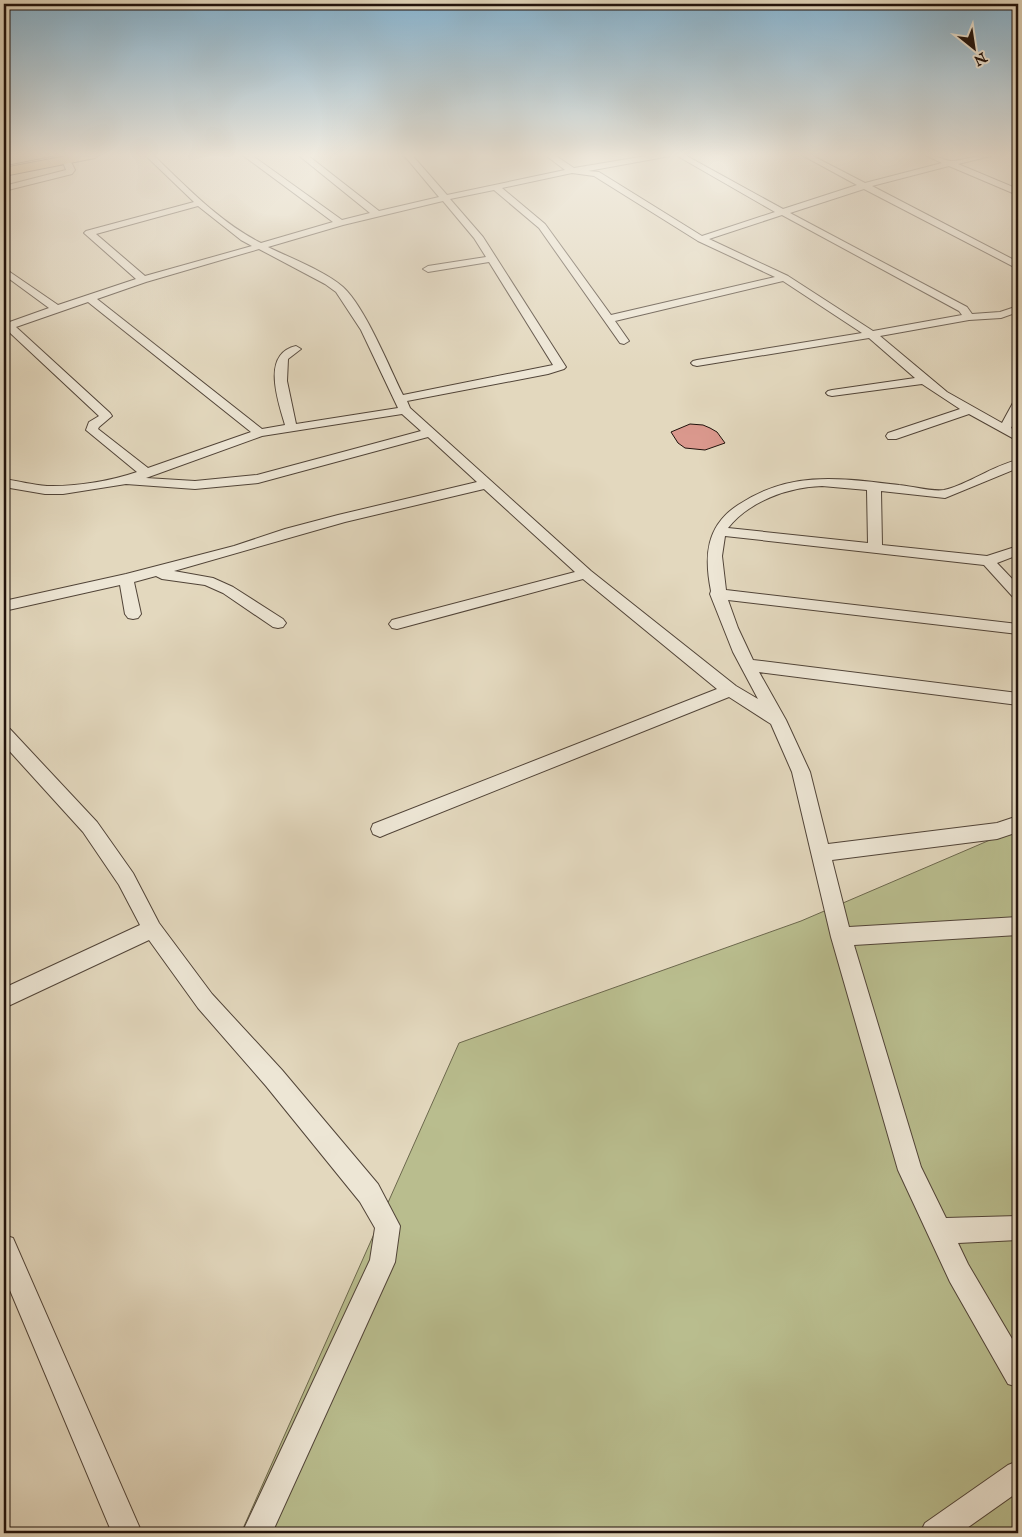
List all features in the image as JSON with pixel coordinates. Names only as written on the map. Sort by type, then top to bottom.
[{"type":"street","points":[[116,226],[89,233],[143,280]]},
{"type":"street","points":[[230,226],[257,246],[329,282],[340,290],[366,330],[402,405],[429,433],[586,574],[730,690],[778,720]]},
{"type":"street","points":[[145,472],[92,430],[93,425],[106,416],[6,327],[143,280],[327,226]]},
{"type":"street","points":[[126,480],[260,433],[402,405],[560,367],[478,237],[468,226]]},
{"type":"street","points":[[542,226],[624,341]]},
{"type":"street","points":[[680,226],[701,239],[785,278],[872,335],[924,380],[969,410],[1010,425],[1018,437]]},
{"type":"street","points":[[701,239],[741,226]]},
{"type":"street","points":[[808,226],[963,308],[967,313],[967,317]]},
{"type":"street","points":[[940,226],[1018,266]]},
{"type":"street","points":[[428,269],[492,259]]},
{"type":"street","points":[[4,271],[56,309]]},
{"type":"street","points":[[609,319],[785,278]]},
{"type":"street","points":[[88,298],[260,433]]},
{"type":"street","points":[[697,363],[872,335],[967,317],[1001,315],[1018,309]]},
{"type":"street","points":[[291,427],[283,399],[280,365],[283,358],[296,349]]},
{"type":"street","points":[[832,392],[924,380]]},
{"type":"street","points":[[1010,425],[1018,404]]},
{"type":"street","points":[[892,436],[969,410]]},
{"type":"street","points":[[4,483],[45,490],[63,490],[126,480],[195,485],[258,479],[429,433]]},
{"type":"street","points":[[1018,464],[946,494],[874,486],[815,483],[784,488],[752,502],[735,512],[719,531],[716,566],[718,594],[736,642],[778,720],[802,772],[840,937],[910,1170],[959,1273],[1018,1374]]},
{"type":"street","points":[[4,606],[126,579],[239,549],[290,532],[342,518],[487,484]]},
{"type":"street","points":[[874,486],[875,548]]},
{"type":"street","points":[[719,531],[988,561],[1018,550]]},
{"type":"street","points":[[988,561],[1018,594]]},
{"type":"street","points":[[149,573],[185,576],[208,581],[228,590],[278,624]]},
{"type":"street","points":[[397,624],[586,574]]},
{"type":"street","points":[[126,579],[133,614]]},
{"type":"street","points":[[718,594],[1018,629]]},
{"type":"street","points":[[747,665],[1018,698]]},
{"type":"street","points":[[380,828],[730,690]]},
{"type":"street","points":[[4,734],[90,827],[126,879],[152,929],[205,1001],[274,1078],[369,1193],[388,1226],[382,1262],[257,1533]]},
{"type":"street","points":[[821,853],[997,831],[1018,824]]},
{"type":"street","points":[[840,937],[1018,926]]},
{"type":"street","points":[[4,998],[152,929]]},
{"type":"street","points":[[938,1231],[1018,1228]]},
{"type":"street","points":[[4,1247],[128,1533]]},
{"type":"street","points":[[935,1533],[1018,1475]]},
{"type":"green space","points":[[1018,828],[1018,1533],[241,1533],[459,1043],[801,921]]},
{"type":"building","points":[[690,424],[703,425],[710,428],[717,432],[725,443],[705,450],[685,448],[678,443],[671,432]]}]
